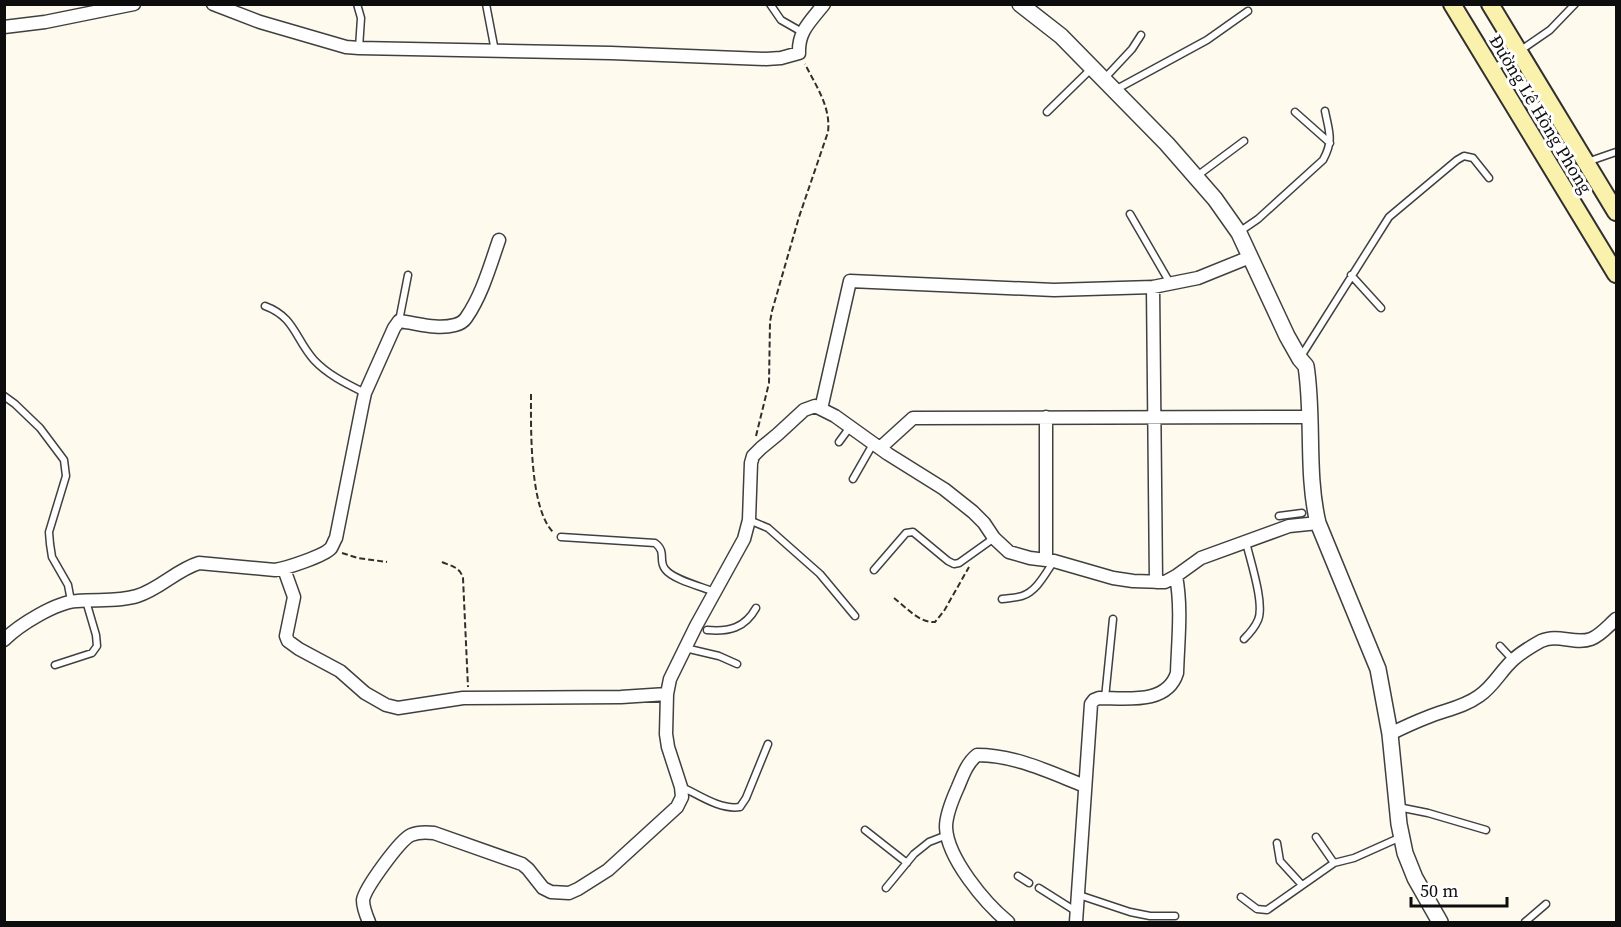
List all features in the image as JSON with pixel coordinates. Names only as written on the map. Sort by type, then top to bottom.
[{"type":"main road","name":"Đường Lê Hồng Phong","points":[[1452,4],[1617,274]]},
{"type":"main road","name":"Đường Lê Hồng Phong","points":[[1490,4],[1617,212]]},
{"type":"street","points":[[4,27],[45,22],[134,4]]},
{"type":"street","points":[[213,4],[260,22],[346,47],[766,59],[799,53],[798,42],[802,32],[824,4]]},
{"type":"street","points":[[1020,4],[1061,36],[1167,144],[1215,199],[1239,233],[1273,308],[1306,366],[1310,417],[1312,515],[1378,669],[1390,734],[1397,807],[1405,853],[1415,878],[1440,922]]},
{"type":"street","points":[[4,640],[23,624],[60,605],[71,601],[120,600],[136,596],[151,590],[188,566],[199,563],[264,570],[284,569],[324,553],[336,538],[365,393],[394,328],[399,321],[425,326],[454,326],[465,320],[479,295],[499,240]]},
{"type":"street","points":[[821,409],[850,281],[1054,290],[1153,287],[1198,278],[1250,257]]},
{"type":"street","points":[[1153,287],[1156,582]]},
{"type":"street","points":[[369,922],[363,901],[367,890],[401,842],[411,835],[422,832],[434,833],[522,864],[543,888],[568,893],[608,870],[677,807],[682,797],[681,787],[666,734],[670,679],[685,647],[700,628],[715,592],[744,539],[749,520],[753,456],[804,410],[815,406],[821,409],[944,489],[984,523],[993,538],[1009,552],[1030,558],[1050,560],[1113,578],[1165,582],[1201,558],[1289,526],[1312,515]]},
{"type":"street","points":[[1046,417],[1050,560]]},
{"type":"street","points":[[876,446],[913,418],[1310,417]]},
{"type":"street","points":[[284,569],[294,597],[286,636],[288,641],[340,671],[365,693],[386,705],[398,708],[468,699],[621,697],[668,694]]},
{"type":"street","points":[[1077,917],[1091,704],[1099,698],[1159,695],[1174,682],[1177,673],[1179,616],[1176,576]]},
{"type":"street","points":[[1390,734],[1430,716],[1473,701],[1495,682],[1513,660],[1525,650],[1546,639],[1555,637],[1589,640],[1595,638],[1617,619]]},
{"type":"street","points":[[1008,922],[993,910],[975,888],[952,850],[947,835],[946,823],[954,796],[970,761],[976,755],[1012,758],[1085,786]]},
{"type":"lane","points":[[357,4],[361,18],[359,48]]},
{"type":"lane","points":[[486,4],[495,51]]},
{"type":"lane","points":[[770,4],[781,20],[802,32]]},
{"type":"lane","points":[[1492,70],[1550,30],[1575,4]]},
{"type":"lane","points":[[1109,85],[1207,40],[1248,11]]},
{"type":"lane","points":[[1109,85],[1141,35]]},
{"type":"lane","points":[[1047,112],[1092,68]]},
{"type":"lane","points":[[1239,233],[1258,219],[1323,160],[1330,143],[1325,111]]},
{"type":"lane","points":[[1295,112],[1330,143]]},
{"type":"lane","points":[[1196,177],[1244,141]]},
{"type":"lane","points":[[1587,162],[1617,152]]},
{"type":"lane","points":[[1300,359],[1389,217],[1464,156],[1473,158],[1489,178]]},
{"type":"lane","points":[[1130,214],[1171,284]]},
{"type":"lane","points":[[399,321],[408,275]]},
{"type":"lane","points":[[1351,275],[1381,308]]},
{"type":"lane","points":[[265,306],[276,310],[287,319],[306,350],[324,369],[365,393]]},
{"type":"lane","points":[[4,396],[40,428],[64,460],[66,476],[50,532],[50,544],[52,557],[68,585],[71,601]]},
{"type":"lane","points":[[839,442],[850,427]]},
{"type":"lane","points":[[853,480],[876,446]]},
{"type":"lane","points":[[1279,516],[1312,515]]},
{"type":"lane","points":[[749,520],[768,528],[820,574],[855,616]]},
{"type":"lane","points":[[874,570],[906,533],[913,532],[954,564],[959,563],[993,538]]},
{"type":"lane","points":[[561,537],[655,543],[662,551],[663,566],[666,571],[715,592]]},
{"type":"lane","points":[[1244,639],[1258,621],[1260,612],[1246,541]]},
{"type":"lane","points":[[1002,599],[1022,596],[1033,590],[1042,580],[1050,560]]},
{"type":"lane","points":[[55,665],[92,653],[97,646],[86,600]]},
{"type":"lane","points":[[700,628],[722,630],[736,628],[745,624],[756,608]]},
{"type":"lane","points":[[1106,698],[1113,618]]},
{"type":"lane","points":[[1500,646],[1513,660]]},
{"type":"lane","points":[[685,647],[719,656],[737,664]]},
{"type":"lane","points":[[681,787],[724,807],[732,809],[740,807],[746,798],[768,744]]},
{"type":"lane","points":[[1397,807],[1428,813],[1486,830]]},
{"type":"lane","points":[[865,830],[907,863]]},
{"type":"lane","points":[[886,888],[914,854],[929,842],[947,835]]},
{"type":"lane","points":[[1241,897],[1257,909],[1267,910],[1334,863],[1354,858],[1402,836]]},
{"type":"lane","points":[[1316,837],[1334,863]]},
{"type":"lane","points":[[1277,843],[1280,861],[1302,885]]},
{"type":"lane","points":[[1018,876],[1029,883]]},
{"type":"lane","points":[[1039,888],[1077,917]]},
{"type":"lane","points":[[1078,894],[1130,912],[1150,916],[1175,916]]},
{"type":"lane","points":[[1525,922],[1546,904]]},
{"type":"path","points":[[753,456],[769,383],[772,311],[799,217],[828,132],[827,109],[799,53]]},
{"type":"path","points":[[531,394],[531,441],[537,494],[549,528],[561,537]]},
{"type":"path","points":[[331,547],[343,554],[387,562]]},
{"type":"path","points":[[442,562],[462,572],[468,699]]},
{"type":"path","points":[[894,598],[919,618],[927,622],[935,622],[969,568]]}]
